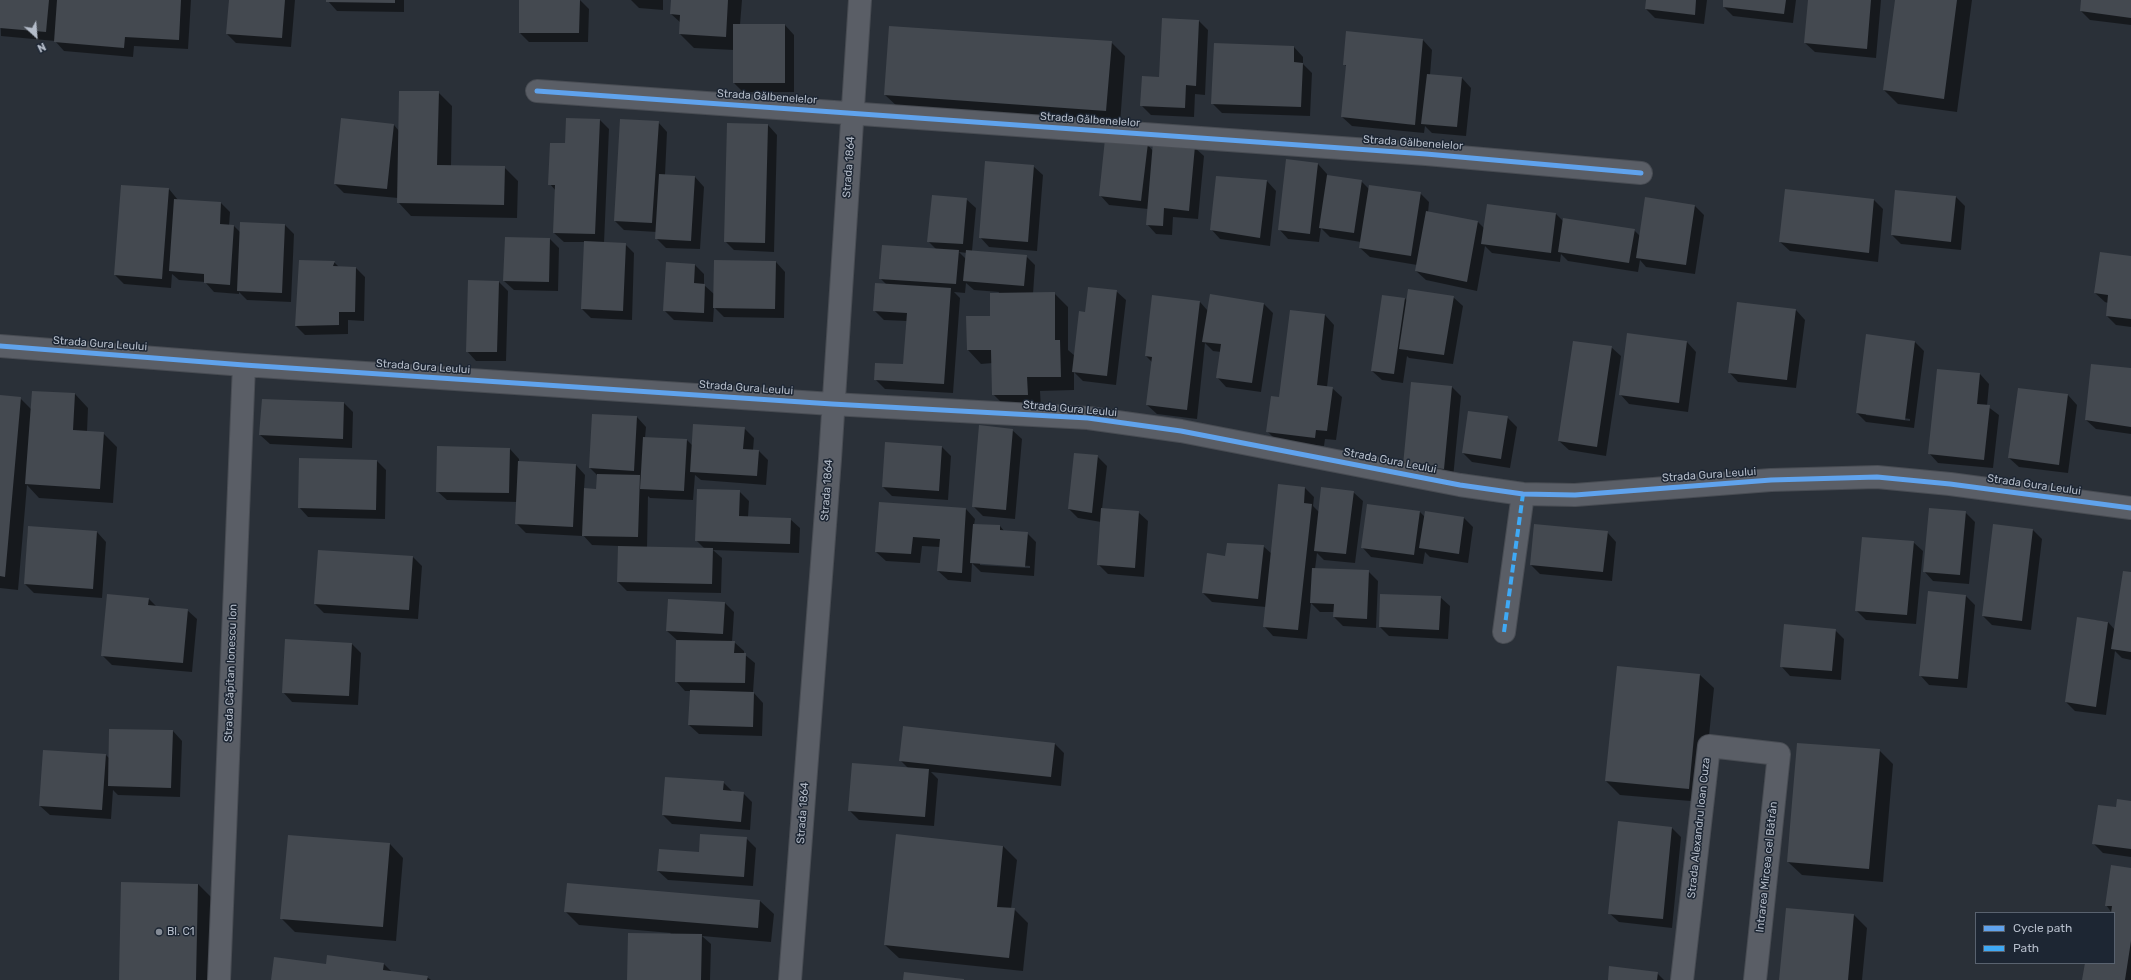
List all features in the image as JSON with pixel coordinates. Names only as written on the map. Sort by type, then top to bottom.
[{"type":"street","name":"Strada 1864","points":[[790,980],[860,0]]},
{"type":"street","name":"Strada Gălbenelelor","points":[[537,91],[1426,154],[1641,173]]},
{"type":"street","name":"Strada Gura Leului","points":[[0,346],[244,365],[832,404],[1088,418],[1182,431],[1452,483],[1523,494],[1575,495],[1771,480],[1877,477],[1950,484],[2131,508]]},
{"type":"street","name":"Strada Căpitan Ionescu Ion","points":[[219,980],[244,365]]},
{"type":"street","points":[[1504,632],[1523,494]]},
{"type":"street","name":"Strada Alexandru Ioan Cuza","points":[[1682,980],[1709,746],[1779,754]]},
{"type":"street","name":"Intrarea Mircea cel Bătrân","points":[[1755,980],[1779,754]]},
{"type":"building","points":[[0,0],[49,0],[46,32],[0,28]]},
{"type":"building","points":[[57,0],[181,0],[179,40],[125,37],[124,48],[54,42]]},
{"type":"building","points":[[229,0],[285,0],[282,38],[226,34]]},
{"type":"building","points":[[326,0],[395,0],[395,3],[326,2]]},
{"type":"building","points":[[519,0],[580,0],[579,33],[519,33]]},
{"type":"building","points":[[671,0],[728,0],[726,37],[679,34],[680,15],[670,14]]},
{"type":"building","points":[[1646,0],[1696,0],[1695,15],[1645,9]]},
{"type":"building","points":[[1723,0],[1786,0],[1784,14],[1723,7]]},
{"type":"building","points":[[1808,0],[1871,0],[1867,49],[1804,43]]},
{"type":"building","points":[[1895,0],[1957,0],[1944,99],[1883,90]]},
{"type":"building","points":[[2081,0],[2131,0],[2131,18],[2080,11]]},
{"type":"building","points":[[1162,18],[1199,20],[1196,86],[1186,85],[1185,108],[1140,106],[1142,76],[1159,77]]},
{"type":"building","points":[[733,24],[785,24],[785,83],[733,83]]},
{"type":"building","points":[[889,26],[1112,41],[1106,111],[884,95]]},
{"type":"building","points":[[1346,31],[1423,39],[1415,125],[1341,117],[1346,65],[1343,65]]},
{"type":"building","points":[[1214,43],[1294,46],[1294,62],[1303,63],[1301,107],[1211,104]]},
{"type":"building","points":[[1427,74],[1462,77],[1457,127],[1421,124]]},
{"type":"building","points":[[399,91],[439,91],[437,165],[505,166],[504,205],[397,203]]},
{"type":"building","points":[[341,118],[394,124],[387,189],[334,184]]},
{"type":"building","points":[[566,118],[600,119],[595,234],[553,233],[555,185],[548,185],[550,143],[565,143]]},
{"type":"building","points":[[620,119],[659,121],[652,223],[614,221]]},
{"type":"building","points":[[727,123],[768,124],[765,243],[724,242]]},
{"type":"building","points":[[1105,139],[1148,143],[1141,201],[1099,196]]},
{"type":"building","points":[[1153,142],[1195,146],[1189,211],[1164,208],[1163,226],[1146,225]]},
{"type":"building","points":[[1286,159],[1318,163],[1310,234],[1278,230]]},
{"type":"building","points":[[985,161],[1034,165],[1028,242],[979,238]]},
{"type":"building","points":[[659,174],[695,176],[691,241],[655,239]]},
{"type":"building","points":[[1327,175],[1362,180],[1354,233],[1319,228]]},
{"type":"building","points":[[1216,176],[1267,180],[1260,238],[1210,230]]},
{"type":"building","points":[[121,185],[169,188],[162,279],[114,275]]},
{"type":"building","points":[[1369,185],[1421,192],[1411,256],[1359,248]]},
{"type":"building","points":[[1785,189],[1874,199],[1869,253],[1779,242]]},
{"type":"building","points":[[1895,190],[1956,196],[1951,242],[1891,235]]},
{"type":"building","points":[[932,195],[967,198],[963,244],[927,242]]},
{"type":"building","points":[[1645,197],[1695,205],[1686,265],[1636,258]]},
{"type":"building","points":[[174,199],[221,202],[220,224],[234,225],[230,285],[204,283],[204,274],[169,271]]},
{"type":"building","points":[[1487,204],[1556,213],[1551,253],[1481,244]]},
{"type":"building","points":[[1426,211],[1478,221],[1467,282],[1415,271]]},
{"type":"building","points":[[1563,218],[1635,229],[1629,263],[1558,252]]},
{"type":"building","points":[[240,222],[285,224],[282,293],[237,291]]},
{"type":"building","points":[[505,237],[550,238],[549,282],[503,281]]},
{"type":"building","points":[[584,241],[626,243],[623,311],[581,309]]},
{"type":"building","points":[[882,245],[959,250],[956,284],[879,279]]},
{"type":"building","points":[[966,250],[1027,255],[1024,286],[963,281]]},
{"type":"building","points":[[2100,252],[2131,256],[2131,319],[2106,316],[2108,295],[2094,293]]},
{"type":"building","points":[[299,260],[335,261],[333,266],[356,267],[355,312],[339,312],[339,325],[295,326]]},
{"type":"building","points":[[714,260],[776,261],[775,309],[713,308]]},
{"type":"building","points":[[666,262],[695,264],[694,283],[705,284],[704,313],[663,311]]},
{"type":"building","points":[[468,280],[499,281],[497,352],[466,352]]},
{"type":"building","points":[[875,283],[951,288],[944,384],[874,380],[875,363],[903,364],[907,313],[873,311]]},
{"type":"building","points":[[1088,287],[1117,290],[1107,376],[1072,372],[1079,311],[1085,312]]},
{"type":"building","points":[[1408,289],[1454,296],[1444,355],[1399,349]]},
{"type":"building","points":[[1055,292],[1055,340],[1060,340],[1061,377],[1027,377],[1028,395],[992,395],[991,350],[967,350],[966,316],[990,316],[990,293]]},
{"type":"building","points":[[1210,294],[1264,303],[1252,383],[1216,378],[1221,344],[1202,342]]},
{"type":"building","points":[[1152,295],[1200,301],[1187,410],[1146,405],[1152,357],[1145,356]]},
{"type":"building","points":[[1382,295],[1405,298],[1394,374],[1371,371]]},
{"type":"building","points":[[1737,302],[1796,309],[1787,380],[1728,373]]},
{"type":"building","points":[[1290,310],[1325,314],[1317,385],[1333,387],[1327,431],[1316,430],[1315,438],[1266,432],[1271,396],[1279,397]]},
{"type":"building","points":[[1627,333],[1687,341],[1679,403],[1619,395]]},
{"type":"building","points":[[1866,334],[1915,341],[1905,420],[1856,413]]},
{"type":"building","points":[[1573,341],[1612,346],[1597,447],[1558,441]]},
{"type":"building","points":[[2091,364],[2131,368],[2131,427],[2085,420]]},
{"type":"building","points":[[1937,369],[1980,373],[1977,404],[1990,405],[1984,460],[1928,454]]},
{"type":"building","points":[[1411,382],[1452,386],[1444,469],[1403,465]]},
{"type":"building","points":[[2018,388],[2068,394],[2059,465],[2008,458]]},
{"type":"building","points":[[32,391],[75,393],[73,430],[104,432],[100,489],[25,484]]},
{"type":"building","points":[[0,395],[21,397],[5,577],[0,576]]},
{"type":"building","points":[[262,399],[344,402],[343,439],[259,435]]},
{"type":"building","points":[[1468,411],[1508,416],[1501,459],[1462,453]]},
{"type":"building","points":[[592,414],[637,416],[634,471],[589,468]]},
{"type":"building","points":[[693,424],[745,427],[743,449],[759,450],[757,476],[690,472]]},
{"type":"building","points":[[979,425],[1013,429],[1006,510],[972,507]]},
{"type":"building","points":[[643,437],[687,439],[684,491],[640,489]]},
{"type":"building","points":[[885,442],[942,446],[939,491],[882,487]]},
{"type":"building","points":[[437,446],[510,448],[509,493],[436,492]]},
{"type":"building","points":[[1074,453],[1098,455],[1092,513],[1068,509]]},
{"type":"building","points":[[299,458],[377,460],[376,510],[298,508]]},
{"type":"building","points":[[518,461],[576,464],[573,527],[515,524]]},
{"type":"building","points":[[597,474],[640,475],[638,537],[582,536],[584,488],[596,489]]},
{"type":"building","points":[[1278,484],[1305,487],[1304,503],[1312,504],[1298,630],[1263,627]]},
{"type":"building","points":[[1321,487],[1354,491],[1346,554],[1314,551]]},
{"type":"building","points":[[697,489],[740,490],[739,516],[791,518],[790,544],[695,541]]},
{"type":"building","points":[[879,502],[966,508],[962,573],[937,571],[940,539],[913,537],[911,554],[875,552]]},
{"type":"building","points":[[1367,504],[1420,511],[1414,555],[1361,548]]},
{"type":"building","points":[[1101,508],[1139,511],[1135,568],[1097,565]]},
{"type":"building","points":[[1929,508],[1966,511],[1960,575],[1923,572]]},
{"type":"building","points":[[1425,511],[1464,517],[1459,554],[1419,548]]},
{"type":"building","points":[[973,524],[1000,525],[1000,530],[1028,532],[1025,567],[970,563]]},
{"type":"building","points":[[1534,524],[1608,531],[1603,572],[1530,565]]},
{"type":"building","points":[[1993,524],[2033,529],[2022,621],[1982,616]]},
{"type":"building","points":[[28,526],[97,531],[93,589],[24,584]]},
{"type":"building","points":[[1862,537],[1914,541],[1907,615],[1855,611]]},
{"type":"building","points":[[1227,543],[1264,545],[1258,599],[1202,593],[1207,553],[1225,556]]},
{"type":"building","points":[[618,546],[713,548],[712,584],[617,582]]},
{"type":"building","points":[[318,550],[413,556],[409,610],[314,604]]},
{"type":"building","points":[[1312,568],[1369,570],[1367,619],[1333,617],[1334,604],[1310,603]]},
{"type":"building","points":[[2123,571],[2131,572],[2131,652],[2111,649]]},
{"type":"building","points":[[1928,591],[1966,595],[1958,679],[1919,676]]},
{"type":"building","points":[[107,594],[149,598],[148,605],[188,609],[183,663],[101,656]]},
{"type":"building","points":[[1380,594],[1441,596],[1439,630],[1379,627]]},
{"type":"building","points":[[668,599],[725,602],[723,634],[666,631]]},
{"type":"building","points":[[2077,617],[2108,622],[2096,707],[2065,702]]},
{"type":"building","points":[[1784,624],[1836,629],[1832,671],[1780,667]]},
{"type":"building","points":[[285,639],[352,643],[349,696],[282,693]]},
{"type":"building","points":[[676,640],[735,641],[734,653],[746,653],[745,683],[675,682]]},
{"type":"building","points":[[1617,666],[1700,674],[1689,789],[1605,781]]},
{"type":"building","points":[[690,690],[754,692],[753,727],[688,725]]},
{"type":"building","points":[[903,726],[1055,743],[1051,777],[899,761]]},
{"type":"building","points":[[109,729],[173,730],[171,788],[108,786]]},
{"type":"building","points":[[1797,743],[1880,749],[1869,869],[1787,862]]},
{"type":"building","points":[[43,750],[106,754],[102,810],[39,806]]},
{"type":"building","points":[[852,763],[929,769],[925,817],[848,811]]},
{"type":"building","points":[[665,777],[724,781],[723,790],[744,792],[741,822],[662,815]]},
{"type":"building","points":[[2117,799],[2131,801],[2131,849],[2092,844],[2098,805],[2116,807]]},
{"type":"building","points":[[1618,821],[1672,827],[1663,919],[1608,914]]},
{"type":"building","points":[[700,834],[747,837],[744,877],[657,871],[659,849],[699,852]]},
{"type":"building","points":[[896,834],[1003,846],[997,907],[1015,908],[1009,958],[884,945]]},
{"type":"building","points":[[288,835],[390,843],[383,927],[280,919]]},
{"type":"building","points":[[2111,865],[2131,868],[2131,941],[2125,980],[2082,980],[2085,964],[2115,964],[2115,912],[2111,912],[2112,906],[2105,906]]},
{"type":"building","name":"Bl. C1","points":[[121,882],[198,884],[196,980],[119,980]]},
{"type":"building","points":[[567,883],[760,900],[758,928],[564,912]]},
{"type":"building","points":[[1786,908],[1854,914],[1848,980],[1779,980]]},
{"type":"building","points":[[628,933],[702,934],[701,980],[627,980]]},
{"type":"building","points":[[327,955],[384,963],[383,970],[428,976],[427,980],[271,980],[274,957],[326,964]]},
{"type":"building","points":[[1609,966],[1658,972],[1657,980],[1608,980]]},
{"type":"building","points":[[904,972],[964,979],[964,980],[903,980]]},
{"type":"marked path","points":[[1504,632],[1523,494]]},
{"type":"cycle path","points":[[537,91],[1426,154],[1641,173]]},
{"type":"cycle path","points":[[0,346],[244,365],[832,404],[1088,418],[1181,431],[1460,485],[1523,494],[1575,495],[1771,480],[1877,477],[1950,484],[2131,508]]},
{"type":"place","name":"Bl. C1","points":[[159,932]]}]
